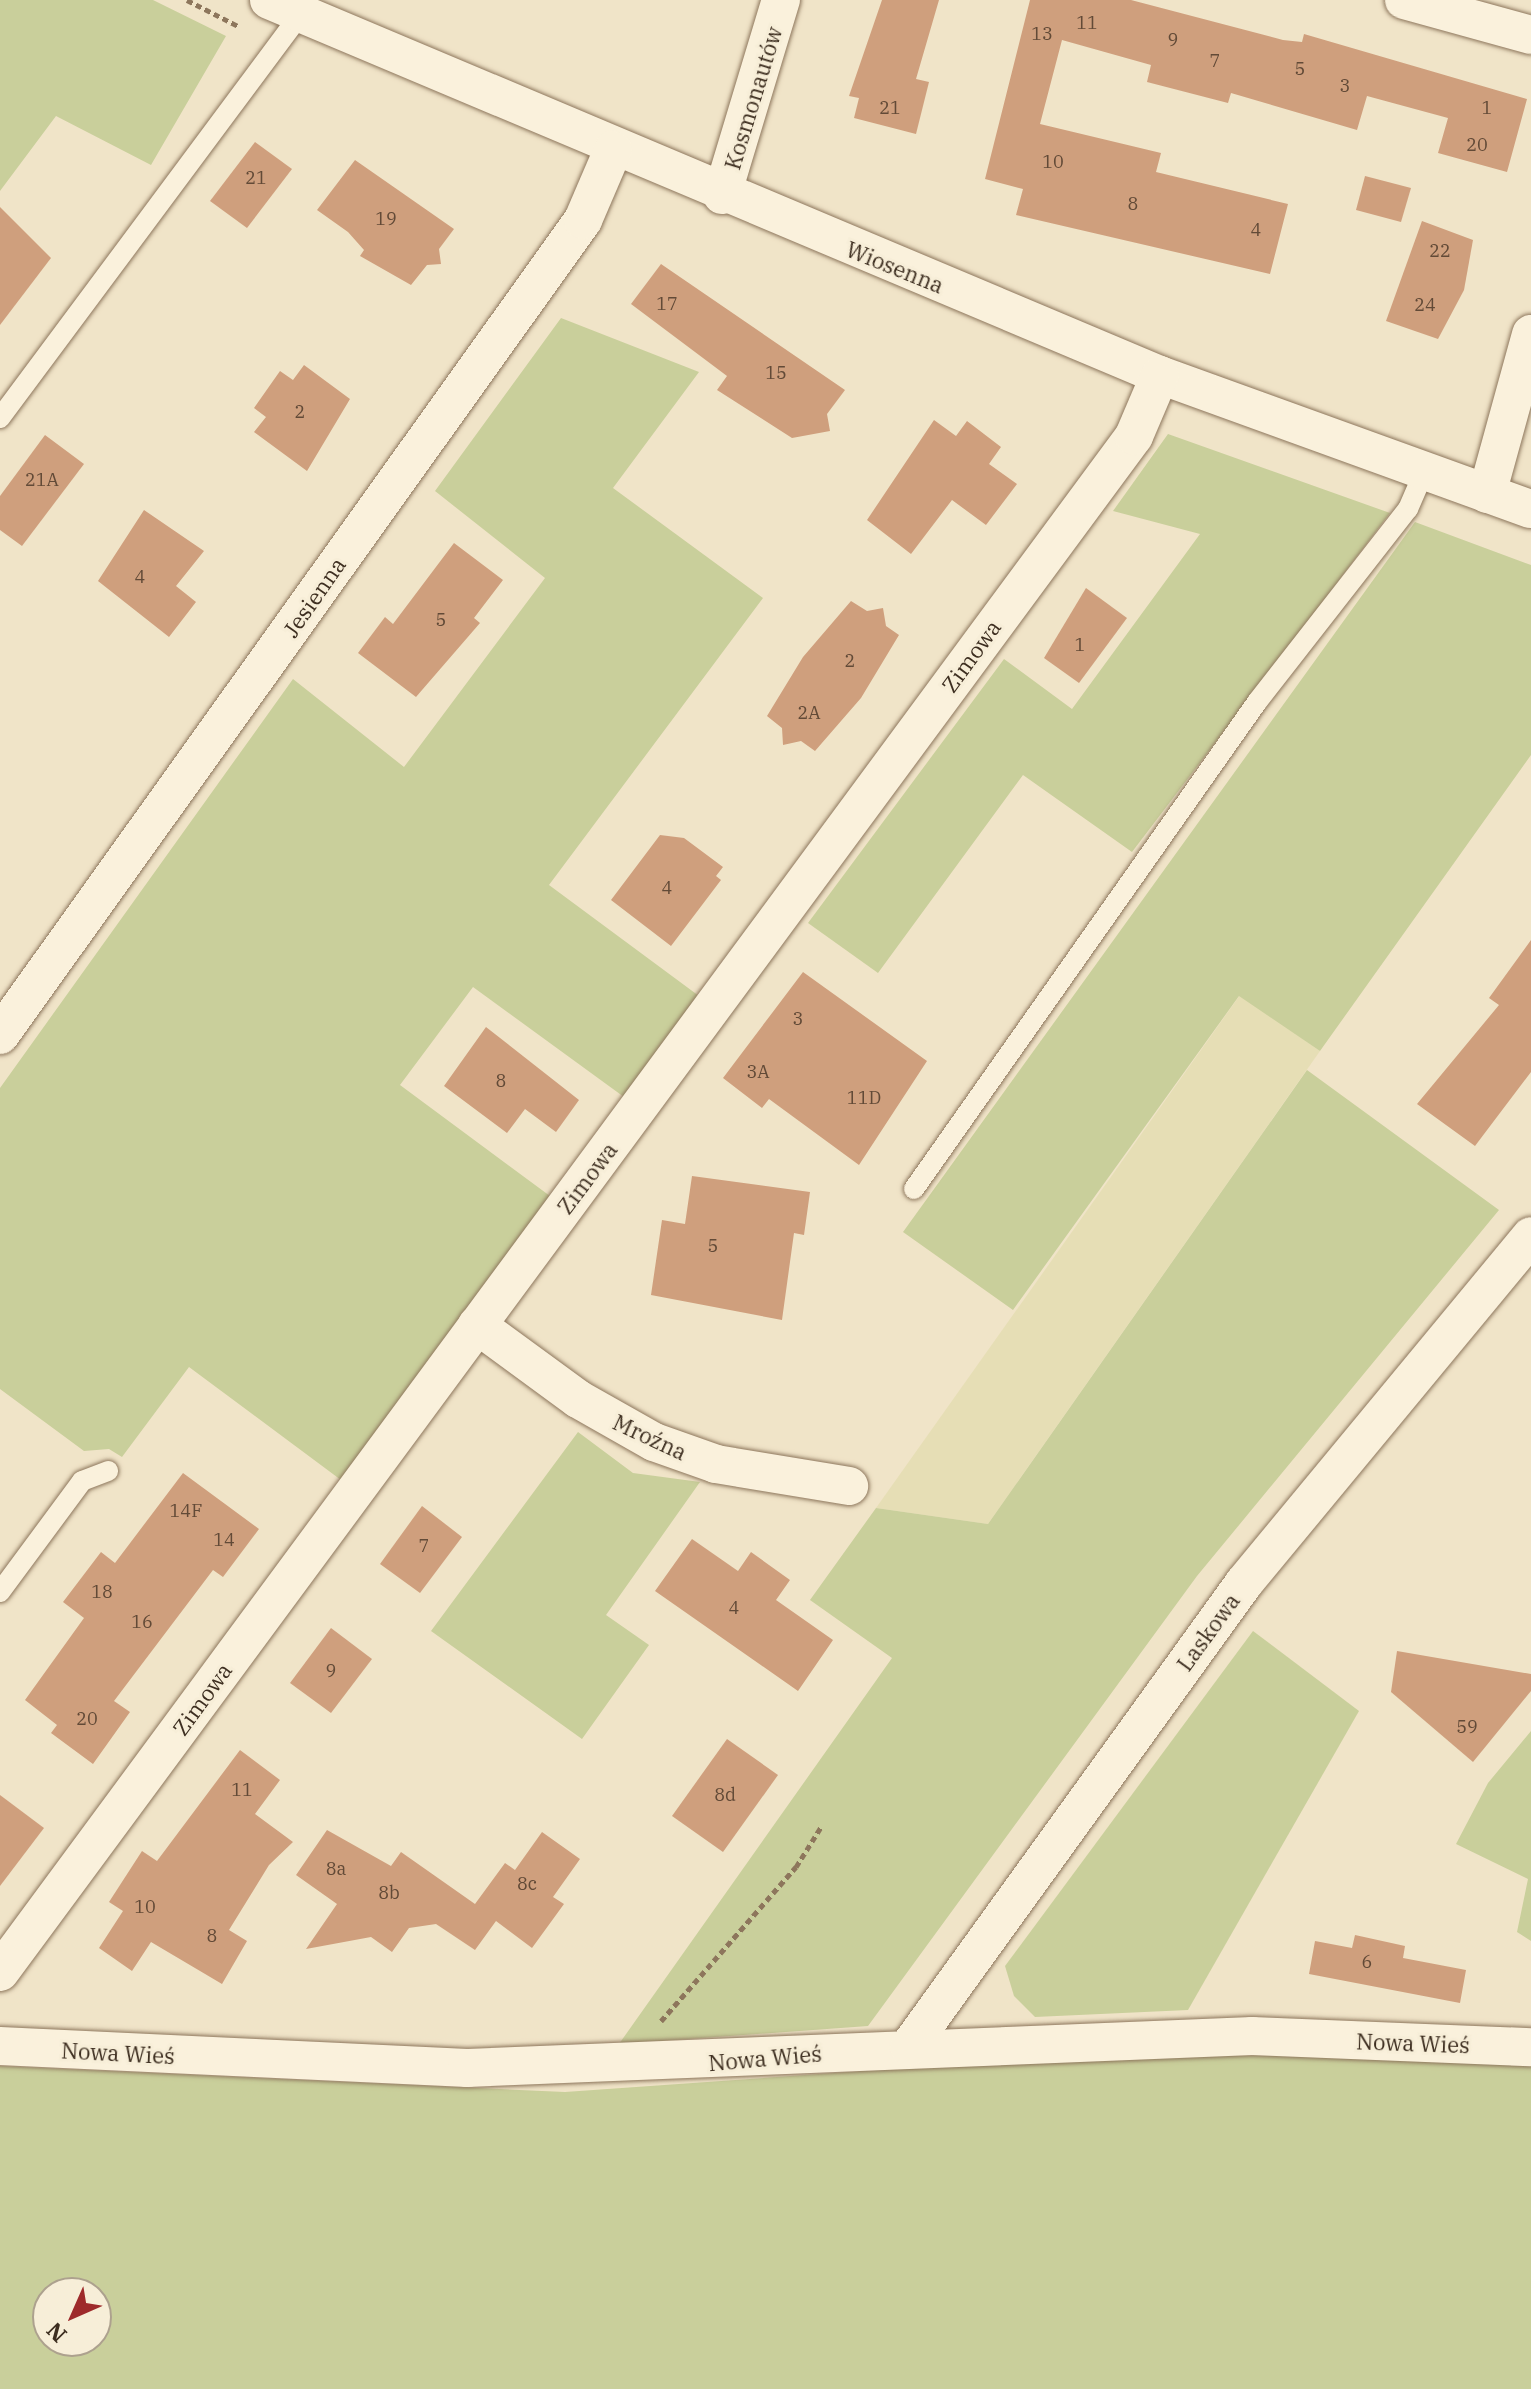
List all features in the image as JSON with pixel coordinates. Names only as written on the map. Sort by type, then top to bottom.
[{"type":"street","name":"Kosmonautów","points":[[722,195],[781,0]]},
{"type":"street","points":[[1404,0],[1531,35]]},
{"type":"street","name":"Wiosenna","points":[[284,7],[613,150],[1160,375],[1531,509]]},
{"type":"street","name":"Jesienna","points":[[0,1035],[583,220],[613,150]]},
{"type":"street","points":[[1487,494],[1531,334]]},
{"type":"street","name":"Zimowa","points":[[0,1972],[1134,436],[1160,375]]},
{"type":"street","name":"Laskowa","points":[[909,2047],[1244,1583],[1531,1236]]},
{"type":"street","name":"Mroźna","points":[[477,1325],[578,1399],[654,1442],[716,1464],[849,1486]]},
{"type":"street","name":"Nowa Wieś","points":[[0,2046],[359,2067],[611,2068],[909,2047],[1252,2036],[1531,2047]]},
{"type":"lane","points":[[0,418],[284,7]]},
{"type":"lane","points":[[914,1189],[1257,702],[1408,509],[1424,472]]},
{"type":"lane","points":[[0,1592],[82,1481],[108,1471]]},
{"type":"path","points":[[611,2068],[683,2000],[796,1867],[821,1827]]},
{"type":"shaded area","points":[[1240,995],[1320,1051],[988,1524],[876,1508]]},
{"type":"green space","points":[[0,0],[153,0],[226,36],[151,165],[56,116],[0,191]]},
{"type":"green space","points":[[561,318],[699,372],[613,488],[763,598],[549,885],[699,996],[624,1097],[473,987],[400,1085],[550,1196],[341,1480],[189,1367],[122,1457],[109,1449],[84,1451],[0,1389],[0,1088],[293,679],[404,767],[545,578],[435,491]]},
{"type":"green space","points":[[1168,434],[1390,513],[1132,852],[1023,775],[878,973],[808,923],[1004,659],[1072,709],[1200,534],[1113,511]]},
{"type":"green space","points":[[1415,522],[1531,565],[1531,755],[1320,1051],[1239,996],[1013,1310],[903,1232]]},
{"type":"green space","points":[[1307,1070],[1499,1210],[1197,1576],[868,2026],[619,2044],[892,1658],[810,1600],[876,1508],[988,1524]]},
{"type":"green space","points":[[578,1432],[633,1473],[700,1482],[606,1615],[649,1645],[582,1739],[431,1631]]},
{"type":"green space","points":[[1253,1631],[1359,1711],[1188,2010],[1035,2017],[1014,1996],[1005,1966]]},
{"type":"green space","points":[[1531,1731],[1531,1941],[1517,1932],[1528,1879],[1456,1844],[1488,1783]]},
{"type":"green space","points":[[1306,2055],[1531,2065],[1531,2389],[0,2389],[0,2066],[565,2092],[1074,2056]]},
{"type":"building","points":[[882,0],[939,0],[916,79],[929,82],[916,134],[854,118],[859,98],[849,96]]},
{"type":"building","points":[[1030,0],[1131,0],[1283,40],[1302,42],[1304,34],[1527,99],[1507,172],[1438,153],[1448,118],[1367,96],[1357,130],[1231,93],[1228,103],[1147,82],[1151,65],[1062,40],[1040,124],[1161,153],[1156,172],[1288,204],[1270,274],[1016,215],[1023,189],[985,179]]},
{"type":"building","points":[[255,142],[292,169],[247,228],[210,201]]},
{"type":"building","points":[[355,160],[454,229],[439,249],[441,264],[427,265],[411,285],[360,256],[364,250],[348,232],[317,210]]},
{"type":"building","points":[[1365,176],[1411,188],[1401,222],[1356,210]]},
{"type":"building","points":[[0,207],[51,258],[0,325]]},
{"type":"building","points":[[1422,221],[1473,240],[1464,290],[1438,339],[1386,321]]},
{"type":"building","points":[[661,264],[845,390],[827,414],[830,431],[792,438],[717,390],[727,376],[631,304]]},
{"type":"building","points":[[304,365],[350,399],[307,471],[254,432],[266,417],[254,408],[280,371],[293,380]]},
{"type":"building","points":[[934,420],[956,436],[967,421],[1001,447],[989,464],[1017,484],[986,525],[952,500],[911,554],[867,520]]},
{"type":"building","points":[[45,435],[84,464],[22,546],[0,530],[0,496]]},
{"type":"building","points":[[144,510],[204,551],[176,586],[196,602],[169,637],[98,581]]},
{"type":"building","points":[[454,543],[503,580],[474,618],[480,623],[416,697],[358,653],[385,617],[393,624]]},
{"type":"building","points":[[1086,588],[1127,618],[1079,683],[1044,658]]},
{"type":"building","points":[[851,601],[867,611],[883,608],[886,626],[899,635],[861,698],[815,751],[801,741],[783,745],[782,728],[767,716],[803,657]]},
{"type":"building","points":[[660,835],[684,838],[723,867],[716,876],[721,880],[671,946],[611,900]]},
{"type":"building","points":[[1531,940],[1531,1072],[1475,1146],[1417,1104],[1499,1005],[1489,998]]},
{"type":"building","points":[[803,972],[927,1061],[859,1165],[769,1099],[762,1108],[723,1078]]},
{"type":"building","points":[[486,1027],[579,1100],[556,1132],[525,1109],[507,1133],[444,1086]]},
{"type":"building","points":[[692,1176],[810,1192],[804,1235],[794,1233],[782,1320],[651,1295],[662,1220],[685,1224]]},
{"type":"building","points":[[183,1473],[259,1529],[223,1577],[213,1570],[114,1701],[130,1712],[93,1764],[51,1733],[57,1725],[25,1700],[84,1618],[63,1602],[101,1552],[115,1563]]},
{"type":"building","points":[[422,1506],[462,1537],[420,1593],[380,1564]]},
{"type":"building","points":[[692,1539],[738,1571],[751,1552],[790,1580],[776,1600],[833,1640],[798,1691],[655,1591]]},
{"type":"building","points":[[331,1628],[372,1659],[331,1713],[290,1683]]},
{"type":"building","points":[[1397,1651],[1531,1674],[1531,1691],[1473,1762],[1391,1692]]},
{"type":"building","points":[[727,1739],[778,1775],[723,1852],[672,1816]]},
{"type":"building","points":[[240,1750],[280,1780],[255,1814],[293,1842],[269,1865],[229,1930],[247,1941],[222,1984],[151,1942],[132,1971],[99,1948],[123,1911],[109,1902],[142,1851],[157,1861]]},
{"type":"building","points":[[0,1795],[44,1828],[0,1886]]},
{"type":"building","points":[[327,1830],[391,1866],[401,1852],[475,1904],[505,1863],[515,1870],[542,1832],[580,1859],[553,1897],[564,1904],[532,1948],[496,1921],[475,1950],[436,1924],[409,1928],[392,1952],[371,1937],[306,1949],[337,1904],[296,1875]]},
{"type":"building","points":[[1355,1935],[1405,1946],[1403,1958],[1466,1970],[1460,2003],[1309,1974],[1315,1941],[1352,1948]]}]
